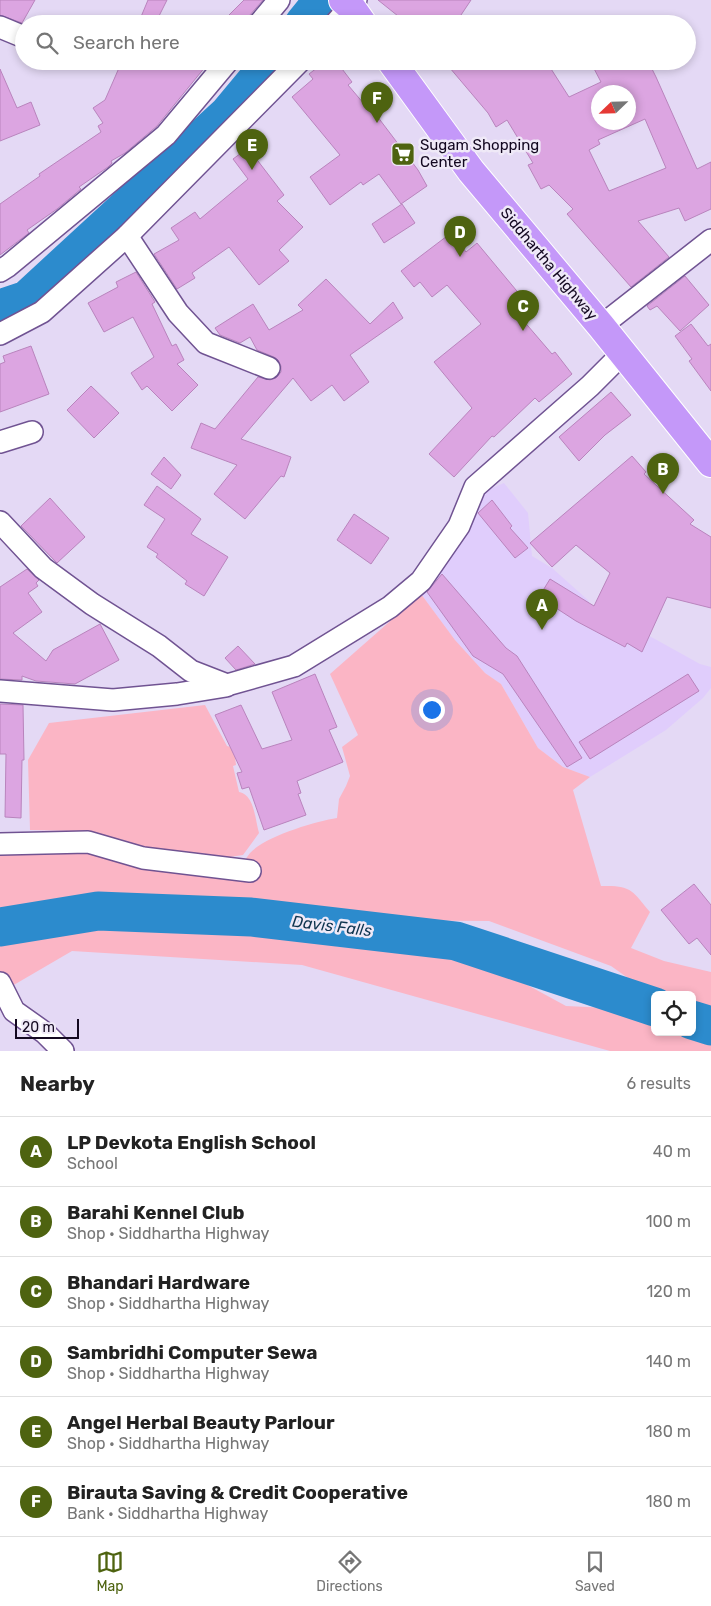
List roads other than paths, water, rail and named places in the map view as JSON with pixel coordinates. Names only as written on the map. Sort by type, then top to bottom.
[{"type":"highway","name":"Siddhartha Highway","points":[[398,70],[471,171],[601,326],[711,463]]},
{"type":"street","points":[[266,15],[279,0]]},
{"type":"street","points":[[0,27],[15,33]]},
{"type":"street","points":[[0,270],[16,260],[166,135],[220,70]]},
{"type":"street","points":[[0,334],[42,312],[127,236],[291,70]]},
{"type":"street","points":[[127,236],[178,313],[206,343],[269,368]]},
{"type":"street","points":[[601,326],[711,240]]},
{"type":"street","points":[[0,691],[113,700],[177,694],[227,686],[294,666],[390,607],[421,580],[459,526],[476,487],[590,386],[622,354]]},
{"type":"street","points":[[0,442],[32,432]]},
{"type":"street","points":[[0,522],[43,568],[92,604],[159,646],[191,671],[227,686]]},
{"type":"street","points":[[0,844],[88,842],[143,858],[250,871]]},
{"type":"street","points":[[4,991],[14,1011],[45,1033],[63,1051]]},
{"type":"waterway","points":[[311,15],[322,2]]},
{"type":"waterway","points":[[0,309],[27,300],[229,114],[266,70]]},
{"type":"waterway","name":"Davis Falls","points":[[0,927],[98,911],[251,917],[456,941],[651,1006]]},
{"type":"waterway","name":"Davis Falls","points":[[696,1021],[711,1026]]},
{"type":"place","name":"Birauta Saving & Credit Cooperative","points":[[377,123]]},
{"type":"place","name":"Sugam Shopping Center","points":[[403,154]]},
{"type":"place","name":"Angel Herbal Beauty Parlour","points":[[252,170]]},
{"type":"place","name":"Sambridhi Computer Sewa","points":[[460,257]]},
{"type":"place","name":"Bhandari Hardware","points":[[523,331]]},
{"type":"place","name":"Barahi Kennel Club","points":[[663,494]]},
{"type":"place","name":"LP Devkota English School","points":[[542,630]]}]
